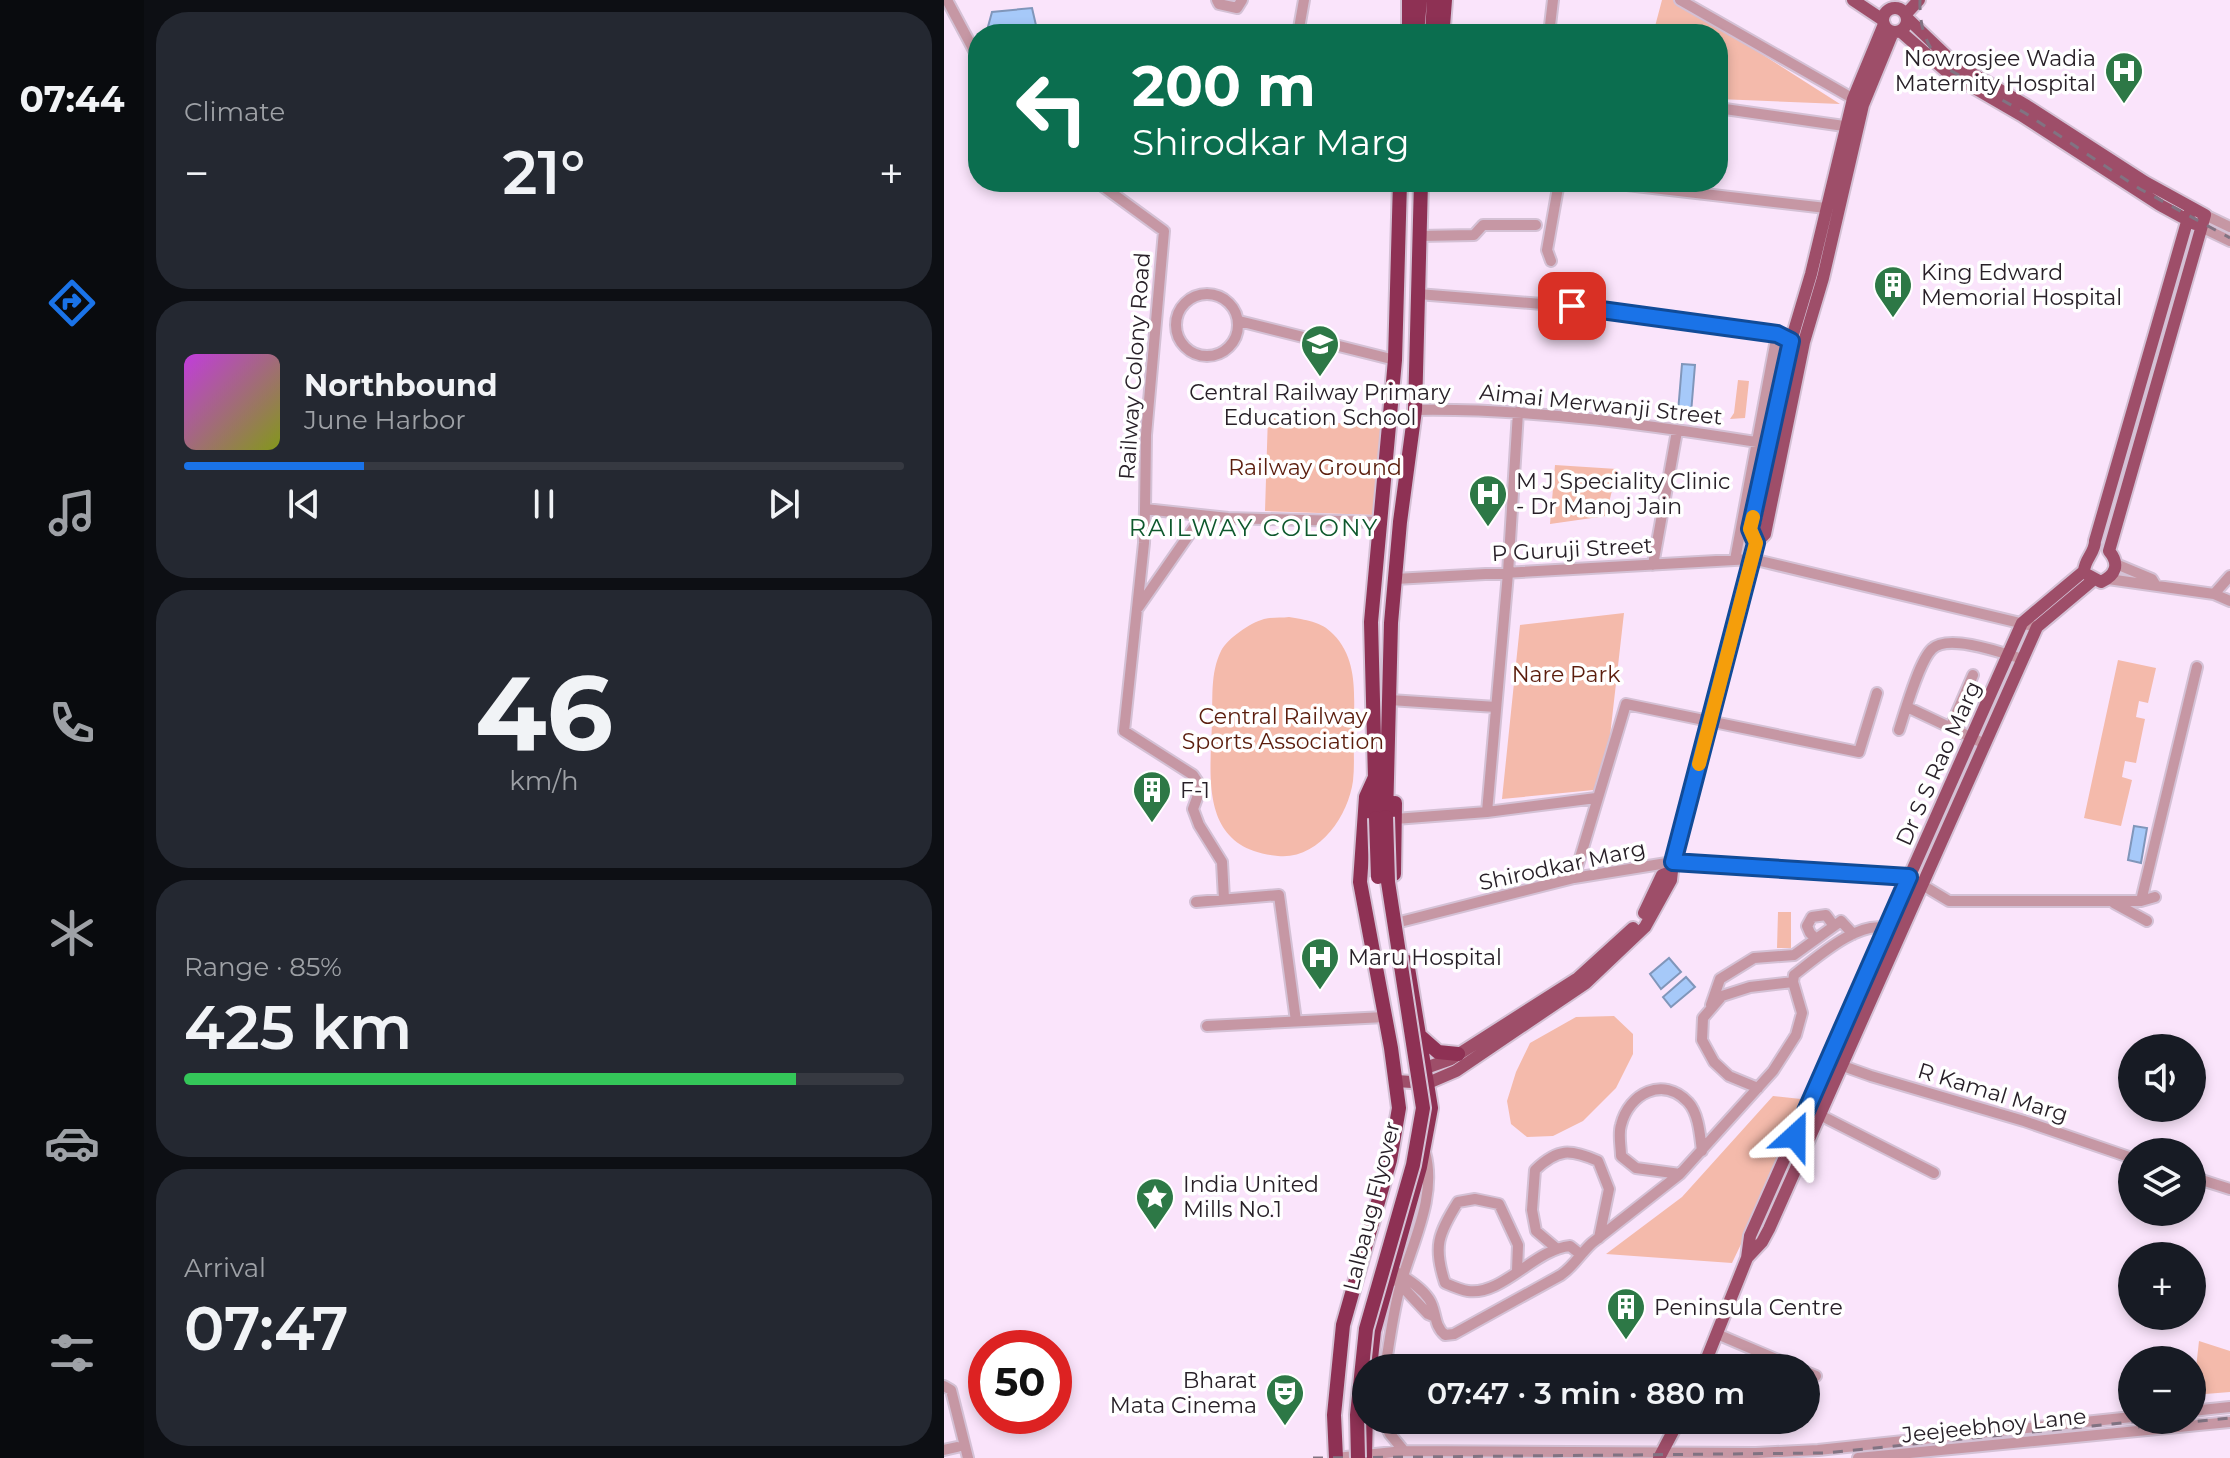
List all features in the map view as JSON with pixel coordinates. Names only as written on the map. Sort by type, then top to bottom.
[{"type":"highway","points":[[1409,0],[1420,24]]},
{"type":"highway","points":[[1420,0],[1423,24]]},
{"type":"highway","points":[[1427,24],[1434,0]]},
{"type":"highway","points":[[1443,24],[1445,0]]},
{"type":"highway","points":[[1381,775],[1371,622],[1395,360],[1400,192]]},
{"type":"highway","points":[[1336,1458],[1334,1415],[1343,1325],[1390,1160],[1399,1108],[1360,882],[1366,797],[1381,775],[1390,700],[1395,579],[1415,410],[1421,192]]},
{"type":"highway","name":"Lalbaug Flyover","points":[[1360,1457],[1352,1417],[1361,1329],[1408,1165],[1418,1110],[1378,884],[1386,818],[1381,775]]},
{"type":"highway","points":[[1372,1354],[1374,1331],[1397,1276],[1431,1108],[1386,818]]},
{"type":"highway","points":[[1421,1037],[1438,1052],[1455,1061]]},
{"type":"highway","points":[[1360,1457],[1363,1434]]},
{"type":"main road","points":[[1853,0],[1950,67],[2145,182],[2203,221],[2109,551],[2116,570],[2101,582],[2088,576]]},
{"type":"main road","points":[[1879,0],[1901,10],[1950,67]]},
{"type":"main road","points":[[1756,543],[1750,529],[1762,442],[1798,341],[1817,276],[1858,102],[1890,27],[1885,13],[1901,10],[1919,0]]},
{"type":"main road","points":[[1890,27],[1906,26],[1901,10]]},
{"type":"main road","points":[[1817,276],[1826,208],[1839,183]]},
{"type":"main road","points":[[2088,576],[2085,562],[2095,550],[2095,541],[2190,214]]},
{"type":"main road","points":[[1396,1081],[1427,1075],[1455,1061],[1608,956],[1640,921],[1662,875],[1672,867],[1756,543],[1765,534],[1798,341]]},
{"type":"main road","points":[[2095,550],[2109,551]]},
{"type":"main road","points":[[1709,1354],[1747,1258],[1769,1229],[1820,1115],[1835,1063],[1924,884],[2037,627],[2088,576]]},
{"type":"main road","name":"Dr S S Rao Marg","points":[[1747,1258],[1750,1236],[1835,1063],[1909,877],[2022,623],[2088,576]]},
{"type":"main road","points":[[1660,1455],[1671,1434]]},
{"type":"street","points":[[947,0],[968,39]]},
{"type":"street","points":[[1217,0],[1219,4],[1237,8],[1242,0]]},
{"type":"street","points":[[1300,24],[1304,0]]},
{"type":"street","points":[[1550,24],[1553,0]]},
{"type":"street","points":[[1680,0],[1722,24]]},
{"type":"street","points":[[1728,28],[1858,102]]},
{"type":"street","points":[[1728,109],[1852,128]]},
{"type":"street","name":"Railway Colony Road","points":[[1111,192],[1164,231],[1146,435],[1145,509],[1202,516],[1379,522]]},
{"type":"street","points":[[1551,261],[1547,250],[1557,192]]},
{"type":"street","points":[[1694,192],[1826,208]]},
{"type":"street","points":[[2203,221],[2230,227]]},
{"type":"street","points":[[2203,221],[2230,241]]},
{"type":"street","points":[[1419,236],[1474,235],[1483,225],[1536,225]]},
{"type":"street","points":[[1209,293],[1228,302],[1239,321],[1235,340],[1228,348],[1209,357],[1199,356],[1181,345],[1178,323],[1181,305],[1209,293]]},
{"type":"street","points":[[1418,294],[1603,309],[1777,334],[1798,341]]},
{"type":"street","points":[[1156,321],[1178,323]]},
{"type":"street","points":[[1239,321],[1395,360]]},
{"type":"street","points":[[1735,560],[1762,442],[1777,334]]},
{"type":"street","name":"Aimai Merwanji Street","points":[[1415,410],[1518,412],[1782,446]]},
{"type":"street","points":[[1487,812],[1508,573],[1518,412]]},
{"type":"street","points":[[1653,565],[1677,431]]},
{"type":"street","points":[[1145,509],[1124,731],[1193,775],[1201,787],[1193,809],[1199,825],[1222,862],[1224,899]]},
{"type":"street","points":[[1137,610],[1202,516]]},
{"type":"street","name":"P Guruji Street","points":[[1395,579],[1752,559],[2037,627]]},
{"type":"street","points":[[2116,564],[2152,579],[2155,584]]},
{"type":"street","points":[[2214,594],[2230,576]]},
{"type":"street","points":[[2108,579],[2214,594],[2230,601]]},
{"type":"street","points":[[1899,730],[1923,663],[1932,648],[1946,642],[1982,647],[2022,659]]},
{"type":"street","points":[[2141,901],[2197,667]]},
{"type":"street","points":[[1951,726],[1973,675]]},
{"type":"street","points":[[1574,878],[1626,704],[1859,752],[1877,693]]},
{"type":"street","points":[[1390,700],[1496,707]]},
{"type":"street","points":[[1907,707],[1985,744]]},
{"type":"street","points":[[1386,818],[1487,812],[1596,798]]},
{"type":"street","name":"Shirodkar Marg","points":[[1400,922],[1574,878],[1672,867],[1909,877],[1949,901],[2113,902],[2155,897]]},
{"type":"street","points":[[1196,902],[1279,895],[1296,1021]]},
{"type":"street","points":[[2113,902],[2147,921]]},
{"type":"street","points":[[1816,939],[1807,926],[1812,917],[1826,915],[1834,926]]},
{"type":"street","points":[[1707,1013],[1720,979],[1754,958],[1794,955],[1841,921],[1858,932],[1886,934]]},
{"type":"street","points":[[1387,1354],[1397,1276],[1416,1285],[1428,1297],[1438,1329],[1445,1335],[1454,1334],[1561,1275],[1576,1264],[1580,1254],[1680,1174],[1758,1088],[1796,1035],[1802,1013],[1793,982],[1794,975],[1841,940],[1858,932]]},
{"type":"street","points":[[1758,1088],[1729,1076],[1714,1062],[1702,1040],[1703,1018],[1722,996],[1750,987],[1793,982]]},
{"type":"street","points":[[1207,1026],[1385,1017]]},
{"type":"street","name":"R Kamal Marg","points":[[1835,1063],[2118,1153]]},
{"type":"street","points":[[1680,1174],[1636,1168],[1621,1156],[1620,1125],[1634,1101],[1653,1088],[1671,1089],[1690,1104],[1699,1126],[1702,1151]]},
{"type":"street","points":[[1820,1115],[1934,1173]]},
{"type":"street","points":[[1556,1248],[1536,1231],[1532,1210],[1535,1170],[1550,1156],[1576,1152],[1598,1161],[1609,1189],[1598,1239]]},
{"type":"street","points":[[2206,1181],[2230,1189]]},
{"type":"street","points":[[1517,1271],[1518,1245],[1499,1204],[1475,1199],[1458,1202],[1442,1227],[1436,1259],[1445,1283],[1470,1292],[1490,1288],[1556,1248],[1570,1246],[1580,1254]]},
{"type":"street","points":[[1717,1334],[1764,1354]]},
{"type":"street","points":[[944,1386],[951,1390],[968,1458]]},
{"type":"street","points":[[2206,1410],[2230,1407]]},
{"type":"street","points":[[1336,1458],[1404,1451],[1425,1454],[1768,1455],[2118,1419]]},
{"type":"street","name":"Jeejeebhoy Lane","points":[[1858,1458],[2230,1422]]},
{"type":"street","points":[[2024,1429],[2025,1442]]},
{"type":"street","points":[[1390,1434],[1404,1451]]},
{"type":"street","points":[[944,1450],[957,1447]]},
{"type":"green space","points":[[1662,0],[1677,0],[1715,24],[1656,24]]},
{"type":"green space","points":[[1728,33],[1840,104],[1728,99]]},
{"type":"green space","points":[[1738,380],[1749,381],[1745,418],[1730,419],[1734,413]]},
{"type":"green space","name":"Railway Ground","points":[[1268,415],[1384,428],[1374,515],[1265,511]]},
{"type":"green space","points":[[1555,465],[1617,469],[1606,516],[1550,524]]},
{"type":"green space","name":"Nare Park","points":[[1624,613],[1604,789],[1502,799],[1520,625]]},
{"type":"green space","name":"Central Railway Sports Association","points":[[1289,617],[1323,626],[1347,654],[1354,689],[1354,774],[1345,808],[1329,834],[1306,851],[1278,856],[1253,851],[1234,840],[1222,826],[1215,808],[1210,767],[1213,686],[1221,651],[1234,636],[1264,619]]},
{"type":"green space","points":[[2118,660],[2156,668],[2148,703],[2139,701],[2136,717],[2145,719],[2136,763],[2125,761],[2122,777],[2132,780],[2121,826],[2084,818]]},
{"type":"green space","points":[[1778,912],[1791,912],[1791,948],[1777,948]]},
{"type":"green space","points":[[1614,1016],[1633,1034],[1633,1054],[1616,1088],[1583,1121],[1553,1136],[1527,1137],[1511,1124],[1507,1101],[1530,1043],[1576,1017]]},
{"type":"green space","points":[[1773,1096],[1810,1100],[1732,1263],[1606,1254],[1682,1197]]},
{"type":"green space","points":[[2199,1341],[2230,1351],[2230,1392],[2206,1394],[2206,1346],[2198,1346]]},
{"type":"water","points":[[1032,8],[1036,24],[989,24],[992,12]]},
{"type":"water","points":[[1682,364],[1695,365],[1691,413],[1678,412]]},
{"type":"water","points":[[2134,826],[2147,828],[2141,863],[2128,860]]},
{"type":"water","points":[[1669,958],[1681,972],[1661,989],[1650,974]]},
{"type":"water","points":[[1686,977],[1695,987],[1671,1007],[1663,997]]},
{"type":"railway","points":[[1920,0],[1926,38],[1948,69],[2025,113],[2140,189],[2230,238]]},
{"type":"railway","points":[[2206,1420],[2230,1418]]},
{"type":"railway","points":[[1313,1458],[1825,1453],[2118,1423]]},
{"type":"slow traffic","points":[[1699,764],[1756,543],[1750,529],[1753,517]]},
{"type":"place","name":"Nowrosjee Wadia Maternity Hospital","points":[[2124,105]]},
{"type":"place","name":"King Edward Memorial Hospital","points":[[1893,319]]},
{"type":"place","name":"Central Railway Primary Education School","points":[[1320,378]]},
{"type":"place","name":"M J Speciality Clinic - Dr Manoj Jain","points":[[1488,528]]},
{"type":"place","name":"F-1","points":[[1152,824]]},
{"type":"place","name":"Maru Hospital","points":[[1320,991]]},
{"type":"place","name":"India United Mills No.1","points":[[1155,1231]]},
{"type":"place","name":"Peninsula Centre","points":[[1626,1341]]},
{"type":"place","name":"Bharat Mata Cinema","points":[[1285,1427]]},
{"type":"district","name":"RAILWAY COLONY","points":[[1254,528]]},
{"type":"route","points":[[1572,306],[1777,334],[1791,341],[1750,529],[1756,543],[1673,862],[1909,877],[1795,1136]]}]
